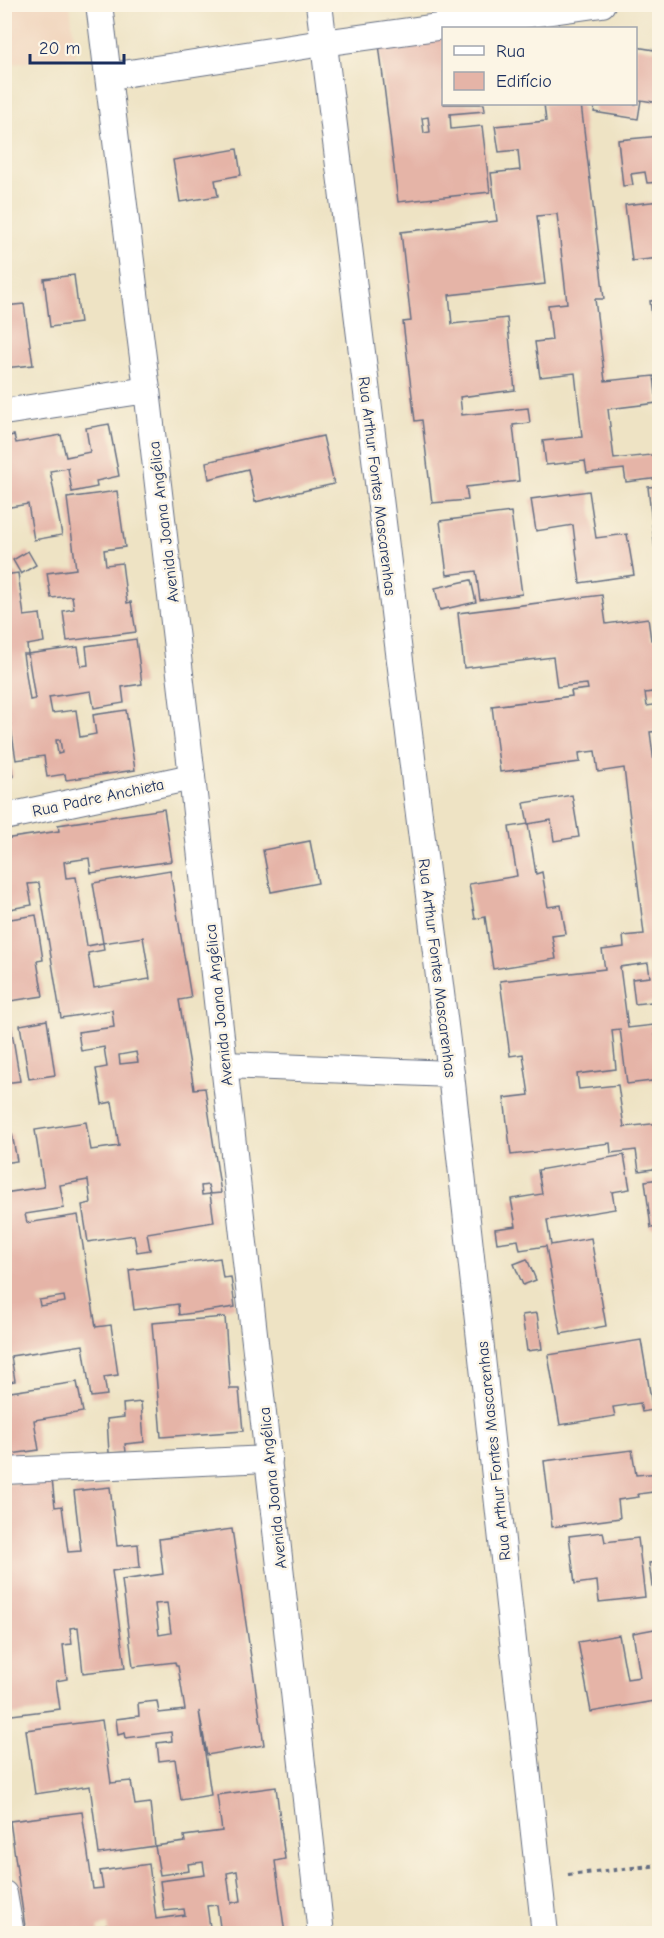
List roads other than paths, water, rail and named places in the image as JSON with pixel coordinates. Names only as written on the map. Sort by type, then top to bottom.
[{"type":"street","name":"Avenida Joana Angélica","points":[[99,4],[110,76],[192,777],[321,1934]]},
{"type":"street","name":"Rua Arthur Fontes Mascarenhas","points":[[319,4],[452,1074],[545,1934]]},
{"type":"street","points":[[110,76],[323,43],[603,4]]},
{"type":"street","points":[[4,412],[147,390]]},
{"type":"street","name":"Rua Padre Anchieta","points":[[4,817],[192,777]]},
{"type":"street","points":[[225,1065],[452,1074]]},
{"type":"street","points":[[4,1471],[269,1459]]},
{"type":"street","points":[[4,1894],[11,1934]]}]
